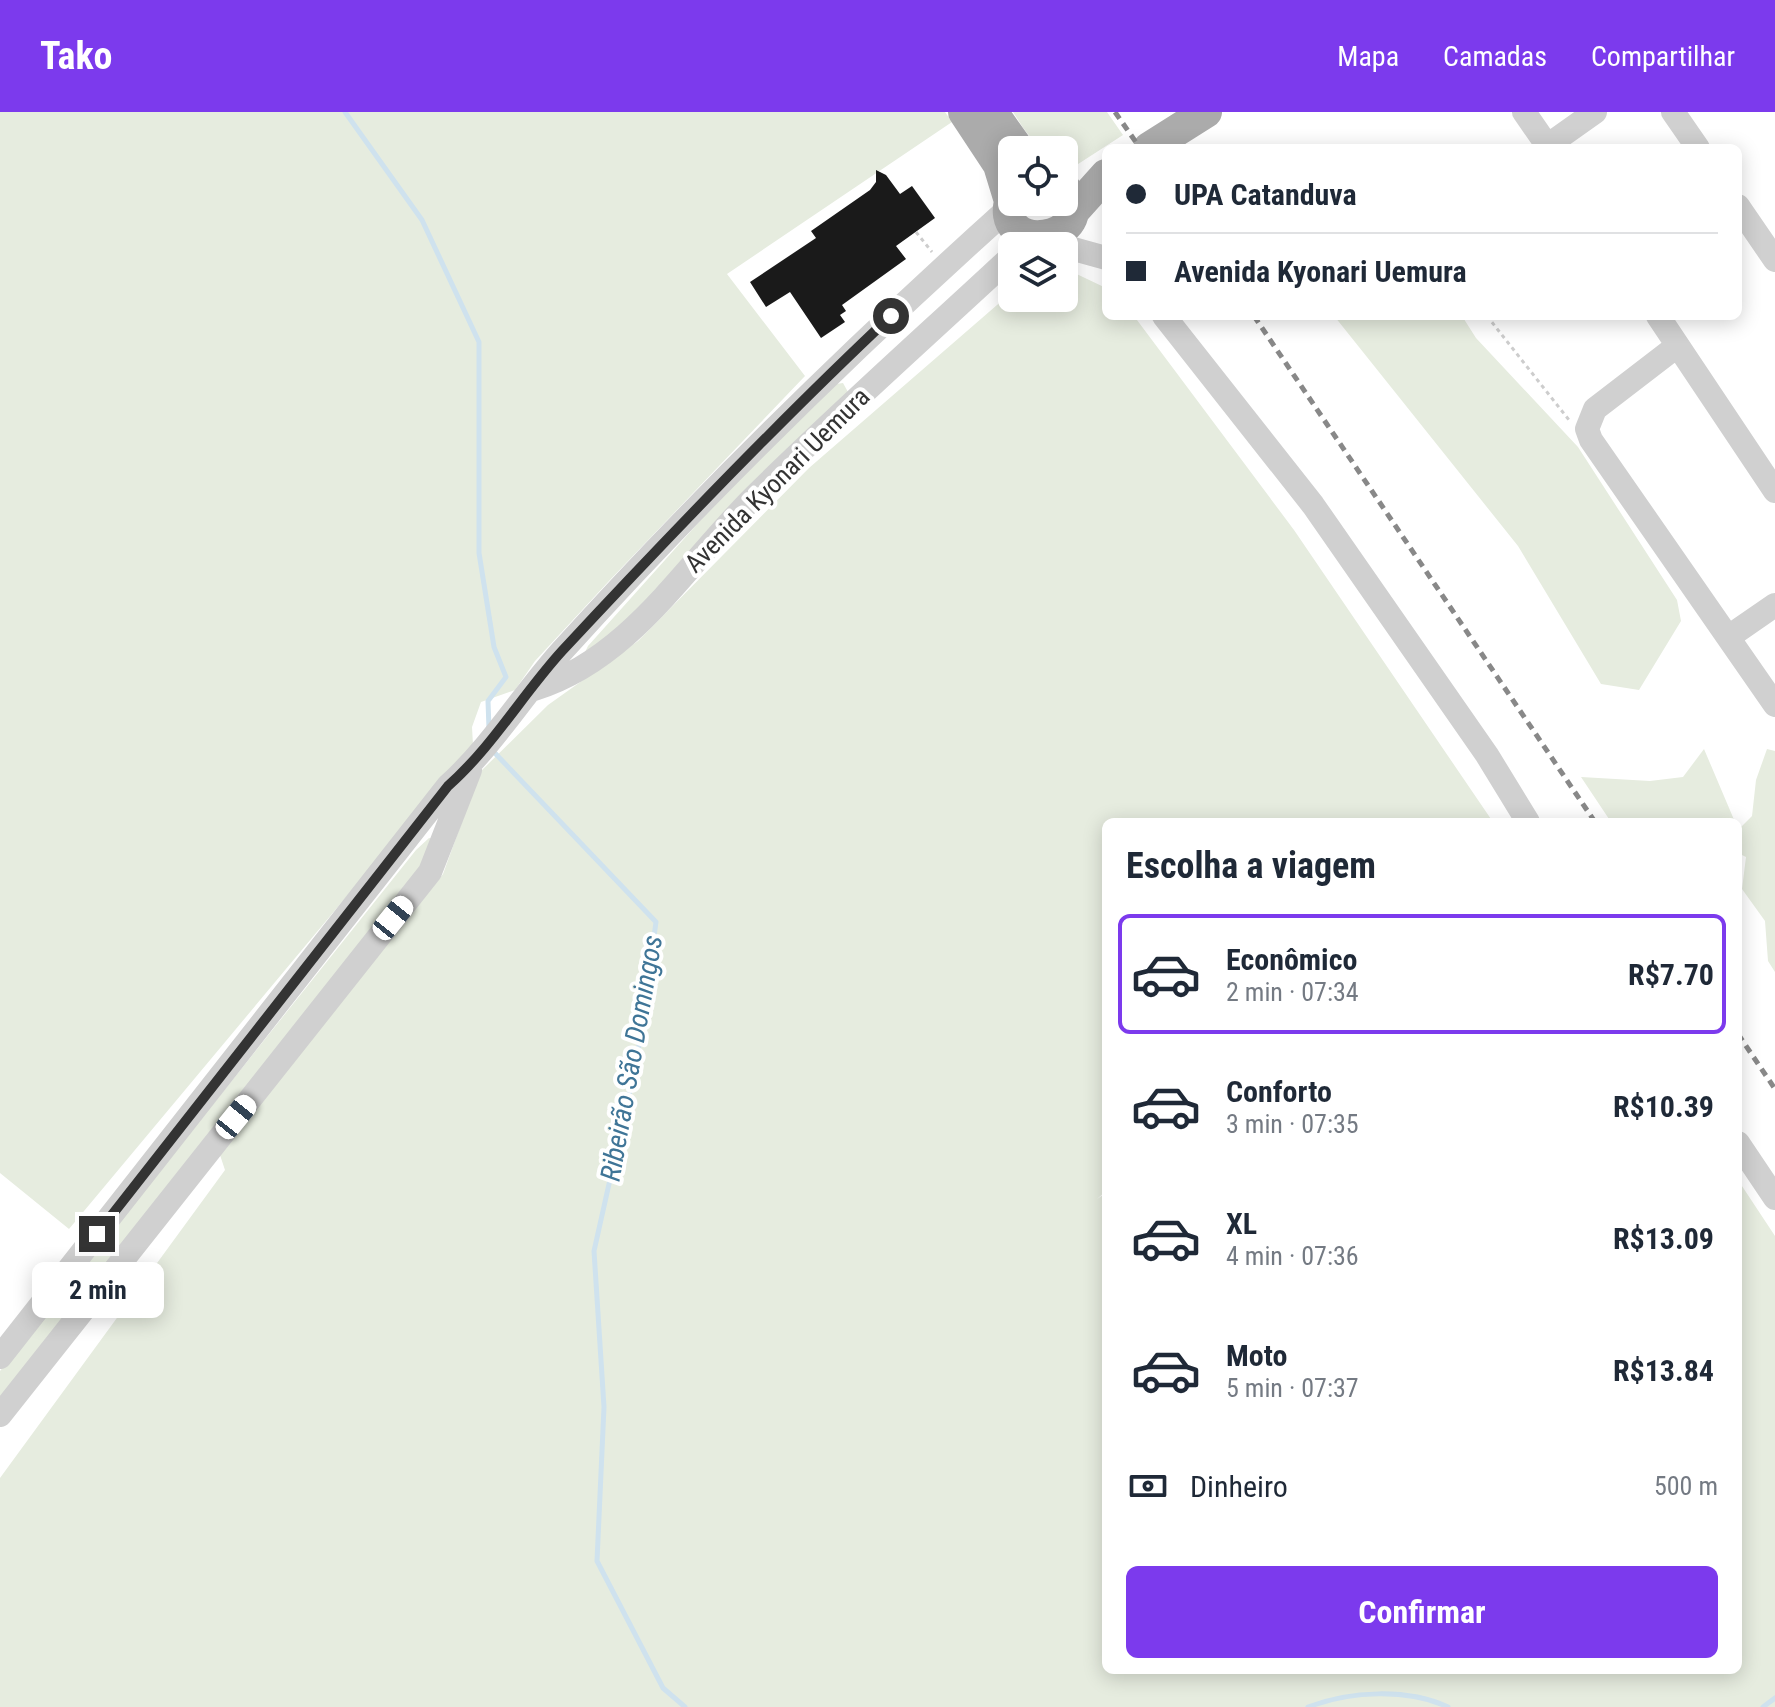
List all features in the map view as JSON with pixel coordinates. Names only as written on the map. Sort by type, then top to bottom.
[{"type":"main road","points":[[964,112],[998,163]]},
{"type":"main road","points":[[992,112],[1009,136]]},
{"type":"main road","points":[[1134,144],[1186,117]]},
{"type":"main road","points":[[1154,144],[1186,117]]},
{"type":"main road","points":[[1078,185],[1089,171],[1102,163]]},
{"type":"main road","points":[[1078,192],[1102,177]]},
{"type":"street","points":[[1524,112],[1546,144]]},
{"type":"street","points":[[1552,144],[1595,112]]},
{"type":"street","points":[[1673,112],[1695,144]]},
{"type":"street","name":"Avenida Kyonari Uemura","points":[[0,1357],[448,786],[472,764],[559,654],[854,350],[998,212]]},
{"type":"street","points":[[1742,212],[1775,260]]},
{"type":"street","points":[[1074,216],[1081,232],[1102,253]]},
{"type":"street","points":[[1078,254],[1102,257]]},
{"type":"street","name":"Avenida Kyonari Uemura","points":[[534,689],[582,668],[614,645],[656,605],[752,498],[998,270]]},
{"type":"street","points":[[1167,320],[1313,505],[1487,755],[1526,818]]},
{"type":"street","points":[[1661,320],[1775,491]]},
{"type":"street","points":[[1677,346],[1595,409],[1588,419],[1591,440],[1775,705]]},
{"type":"street","points":[[854,350],[877,380]]},
{"type":"street","points":[[1730,636],[1775,605]]},
{"type":"street","name":"Avenida Kyonari Uemura","points":[[0,1415],[430,872],[472,764]]},
{"type":"street","points":[[1742,1149],[1775,1198]]},
{"type":"path","points":[[1490,320],[1579,432],[1591,440]]},
{"type":"shaded area","points":[[0,112],[945,112],[952,122],[727,274],[805,376],[535,661],[515,690],[481,702],[472,727],[473,745],[69,1229],[0,1173]]},
{"type":"shaded area","points":[[1013,112],[1107,112],[1123,135],[1109,144],[1102,144],[1102,149],[1078,164],[1078,136],[1030,136]]},
{"type":"shaded area","points":[[1078,275],[1102,286],[1102,320],[1137,320],[1294,530],[1490,818],[1102,818],[1102,1195],[1097,1199],[1102,1196],[1102,1674],[1742,1674],[1742,1186],[1775,1236],[1775,1707],[0,1707],[0,1478],[225,1170],[220,1155],[443,874],[480,772],[548,705],[638,641],[809,468],[998,304],[998,312],[1078,312]]},
{"type":"shaded area","points":[[1337,320],[1465,320],[1476,338],[1578,447],[1677,600],[1681,621],[1639,690],[1601,684],[1518,546]]},
{"type":"shaded area","points":[[843,383],[848,392],[630,623],[583,656],[588,646],[725,493],[836,384]]},
{"type":"shaded area","points":[[1704,749],[1733,818],[1608,818],[1581,777],[1650,781],[1683,777]]},
{"type":"shaded area","points":[[1767,749],[1775,751],[1775,972],[1768,961],[1765,921],[1742,889],[1746,857],[1742,855],[1742,826],[1752,816],[1756,780]]},
{"type":"shaded area","points":[[429,838],[434,839],[425,866],[0,1400],[0,1371],[416,850]]},
{"type":"building","points":[[876,170],[886,175],[900,194],[912,186],[935,218],[896,246],[906,259],[842,305],[846,311],[840,315],[845,322],[821,338],[790,292],[766,307],[750,282],[816,238],[811,231],[870,190],[876,182]]},
{"type":"waterway","name":"Ribeirão São Domingos","points":[[345,112],[422,220],[479,342],[479,553],[494,647],[506,677],[488,701],[489,729]]},
{"type":"waterway","name":"Ribeirão São Domingos","points":[[492,750],[656,922],[637,1059],[594,1251],[604,1407],[597,1561],[663,1688],[685,1707]]},
{"type":"waterway","points":[[1308,1707],[1342,1698],[1378,1694],[1415,1697],[1448,1707]]},
{"type":"waterway","points":[[1763,1707],[1775,1698]]},
{"type":"railway","points":[[1115,112],[1137,144]]},
{"type":"railway","points":[[1257,320],[1592,818]]},
{"type":"railway","points":[[1742,1040],[1775,1089]]},
{"type":"route","points":[[97,1234],[409,840],[448,786],[472,764],[559,654],[748,456],[891,316]]}]
